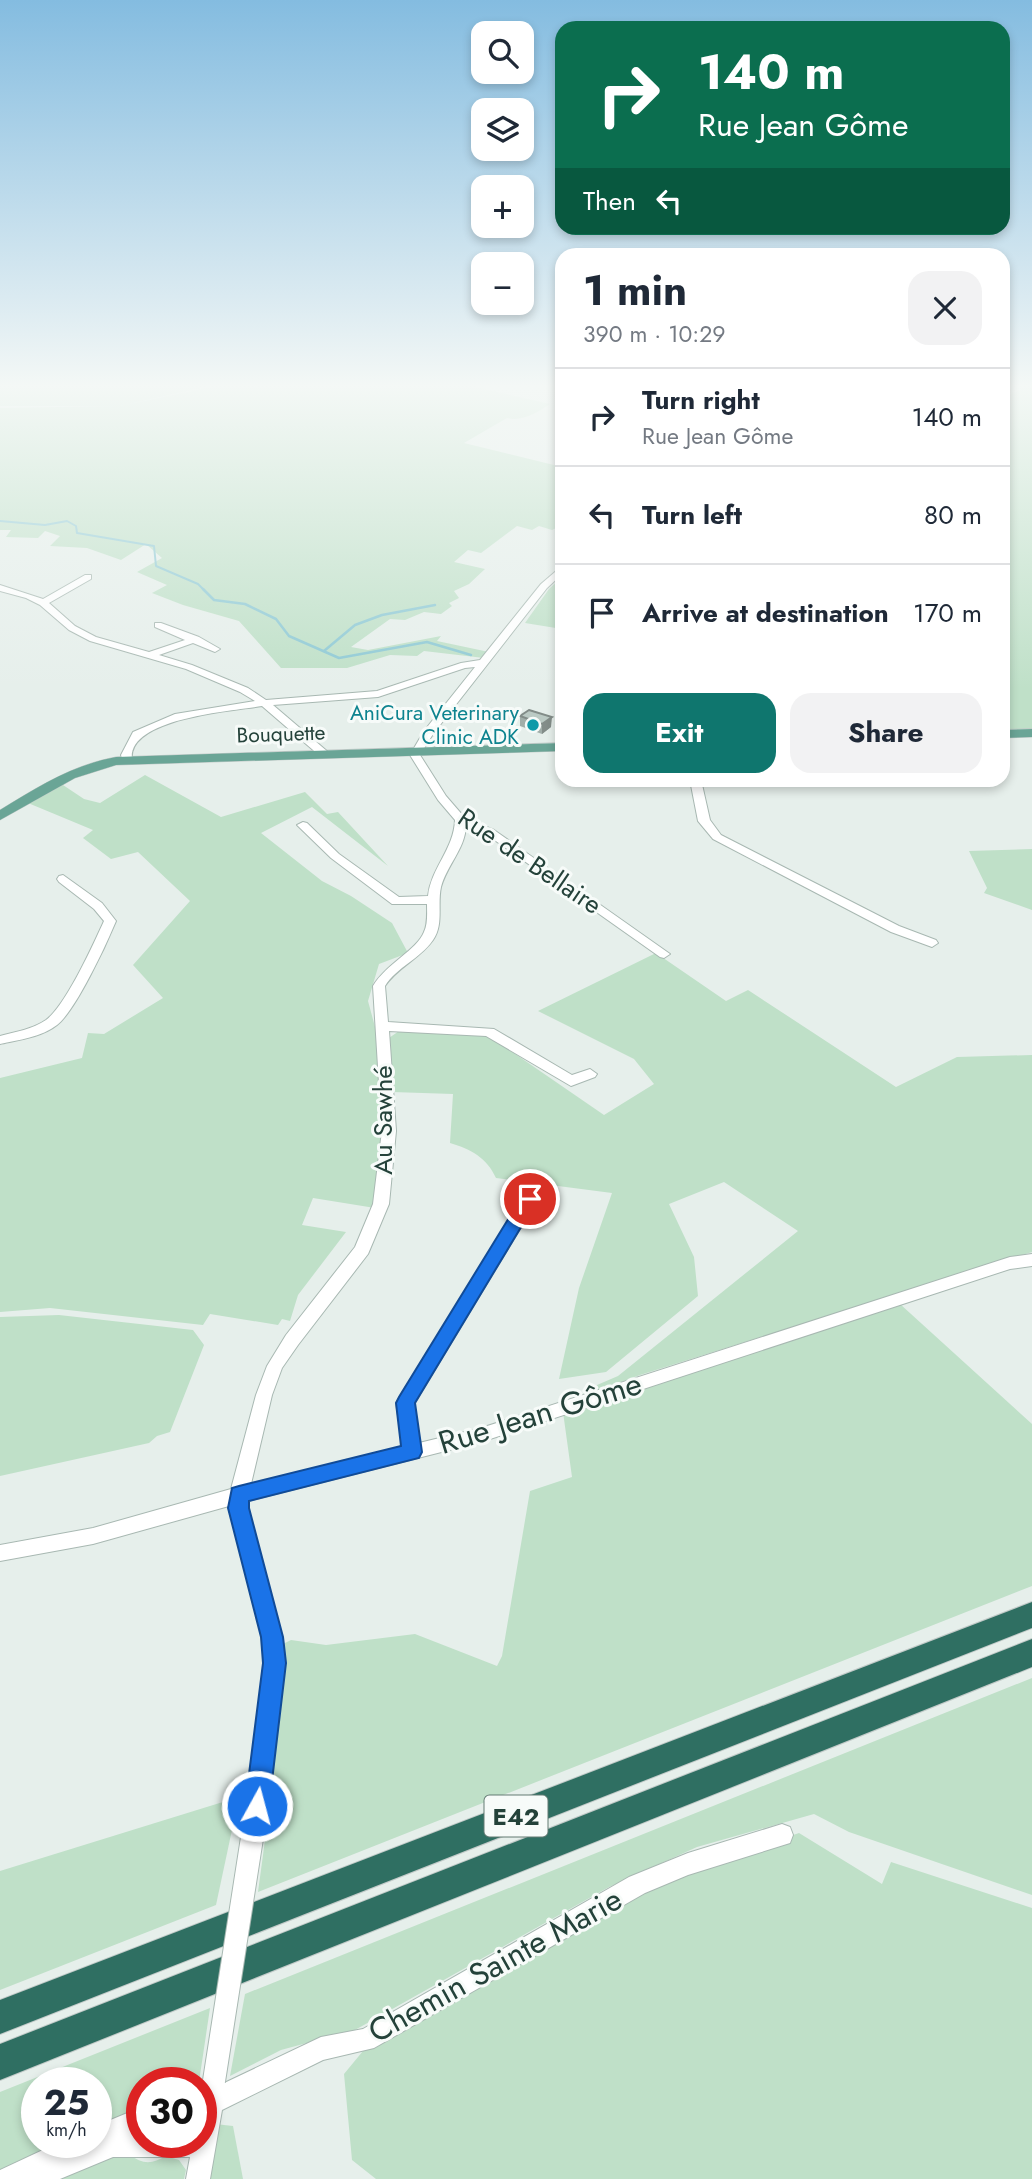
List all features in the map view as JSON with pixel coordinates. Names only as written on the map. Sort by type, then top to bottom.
[{"type":"highway","name":"E42","points":[[0,2017],[1032,1615]]},
{"type":"highway","name":"E42","points":[[0,2062],[1032,1653]]},
{"type":"main road","points":[[1010,734],[1032,733]]},
{"type":"main road","name":"Bouquette","points":[[0,816],[76,770],[99,763],[555,747]]},
{"type":"street","points":[[416,752],[483,663],[555,576]]},
{"type":"street","points":[[43,603],[88,577]]},
{"type":"street","points":[[0,589],[29,596],[43,603],[72,628],[93,639],[220,678],[264,703],[324,754]]},
{"type":"street","points":[[158,625],[215,649]]},
{"type":"street","points":[[149,656],[196,639]]},
{"type":"street","points":[[127,760],[126,755],[137,734],[179,716],[264,703],[378,694],[464,665],[483,663]]},
{"type":"street","name":"Rue de Bellaire","points":[[416,752],[417,763],[461,820],[490,832],[664,954]]},
{"type":"street","points":[[697,787],[705,821],[717,837],[895,929],[932,943]]},
{"type":"street","name":"Au Sawhé","points":[[239,1495],[264,1395],[275,1366],[362,1250],[381,1204],[389,1131],[379,986],[384,975],[413,952],[431,932],[432,900],[436,881],[460,842],[461,820]]},
{"type":"street","points":[[303,825],[335,856],[396,901],[432,900]]},
{"type":"street","points":[[0,1040],[25,1034],[55,1021],[103,941],[110,921],[97,906],[62,879]]},
{"type":"street","points":[[382,1026],[489,1032],[571,1081],[590,1074]]},
{"type":"street","points":[[412,1452],[405,1403],[530,1199]]},
{"type":"street","name":"Rue Jean Gôme","points":[[0,1553],[93,1536],[239,1495],[481,1435],[848,1314],[1010,1263],[1032,1260]]},
{"type":"street","points":[[214,2067],[257,1806],[275,1663],[272,1637],[238,1508],[239,1495]]},
{"type":"street","name":"Chemin Sainte Marie","points":[[217,2094],[321,2049],[366,2040],[637,1885],[688,1864],[782,1835]]},
{"type":"street","points":[[30,2179],[113,2145],[126,2145]]},
{"type":"street","points":[[8,2179],[53,2158]]},
{"type":"street","points":[[198,2179],[202,2158]]},
{"type":"green space","points":[[0,486],[555,486],[555,528],[539,526],[532,530],[517,526],[481,553],[468,550],[454,562],[485,569],[469,584],[454,591],[459,598],[449,603],[452,606],[441,614],[424,612],[405,620],[390,619],[351,647],[368,650],[441,636],[437,641],[489,652],[484,658],[424,651],[417,656],[390,655],[347,668],[281,668],[239,621],[152,593],[167,585],[137,572],[162,558],[146,544],[121,560],[87,548],[50,546],[60,536],[45,531],[38,538],[6,537],[11,530],[0,530]]},
{"type":"green space","points":[[1010,486],[1032,486],[1032,729],[1010,730]]},
{"type":"green space","points":[[555,583],[555,628],[525,623]]},
{"type":"green space","points":[[145,775],[221,817],[305,792],[327,814],[338,812],[388,866],[312,807],[261,833],[322,881],[392,923],[408,953],[379,964],[368,1001],[378,1038],[387,1129],[375,1208],[313,1198],[302,1225],[346,1232],[298,1295],[290,1321],[282,1319],[278,1325],[210,1314],[203,1325],[50,1308],[0,1312],[0,1078],[82,1058],[88,1033],[104,1034],[163,998],[133,965],[190,901],[138,852],[111,859],[83,838],[93,830],[28,803],[60,783],[84,799],[100,803]]},
{"type":"green space","points":[[1032,849],[1032,910],[984,893],[987,888],[969,851]]},
{"type":"green space","points":[[656,953],[726,1001],[748,990],[896,1087],[957,1057],[1032,1055],[1032,1252],[640,1375],[584,1396],[583,1391],[618,1376],[798,1231],[724,1182],[669,1204],[694,1257],[698,1296],[606,1372],[559,1379],[579,1288],[612,1193],[496,1178],[478,1155],[450,1143],[453,1094],[392,1092],[389,1038],[399,1031],[489,1036],[604,1115],[654,1084],[634,1059],[538,1011]]},
{"type":"green space","points":[[900,1304],[1032,1424],[1032,1586],[258,1892],[272,1788],[283,1644],[291,1640],[326,1645],[415,1634],[497,1666],[502,1656],[530,1491],[572,1477],[563,1412],[687,1369],[773,1347]]},
{"type":"green space","points":[[59,1315],[193,1330],[204,1345],[170,1432],[157,1436],[149,1443],[0,1476],[0,1317]]},
{"type":"green space","points":[[1032,1678],[1032,1895],[849,1832],[814,1814],[697,1847],[609,1887],[355,2030],[281,2050],[230,2076],[245,1994]]},
{"type":"green space","points":[[239,1797],[216,1905],[0,1990],[0,1871]]},
{"type":"green space","points":[[799,1833],[882,1884],[891,1862],[1032,1908],[1032,2179],[376,2179],[352,2160],[344,2074],[377,2034],[604,1910],[727,1858]]},
{"type":"green space","points":[[210,2008],[201,2067],[126,2067],[126,2120],[112,2125],[112,2067],[62,2067]]},
{"type":"green space","points":[[21,2084],[21,2158],[37,2158],[0,2174],[0,2092]]},
{"type":"green space","points":[[217,2124],[233,2126],[243,2179],[208,2179],[211,2158],[217,2158]]},
{"type":"green space","points":[[126,2154],[126,2158],[148,2162],[162,2158],[179,2160],[186,2170],[184,2179],[56,2179],[112,2156]]},
{"type":"building","points":[[529,710],[552,717],[542,724],[520,716]]},
{"type":"waterway","points":[[0,521],[45,525],[67,521],[76,526],[77,533],[154,546],[156,566],[198,584],[214,600],[245,604],[276,619],[289,636],[339,658],[427,642],[471,655]]},
{"type":"waterway","points":[[324,651],[355,625],[382,615],[435,605]]},
{"type":"place","name":"AniCura Veterinary Clinic ADK","points":[[533,725]]},
{"type":"route","points":[[257,1806],[275,1663],[272,1637],[238,1508],[239,1495],[412,1452],[405,1403],[530,1199]]}]
